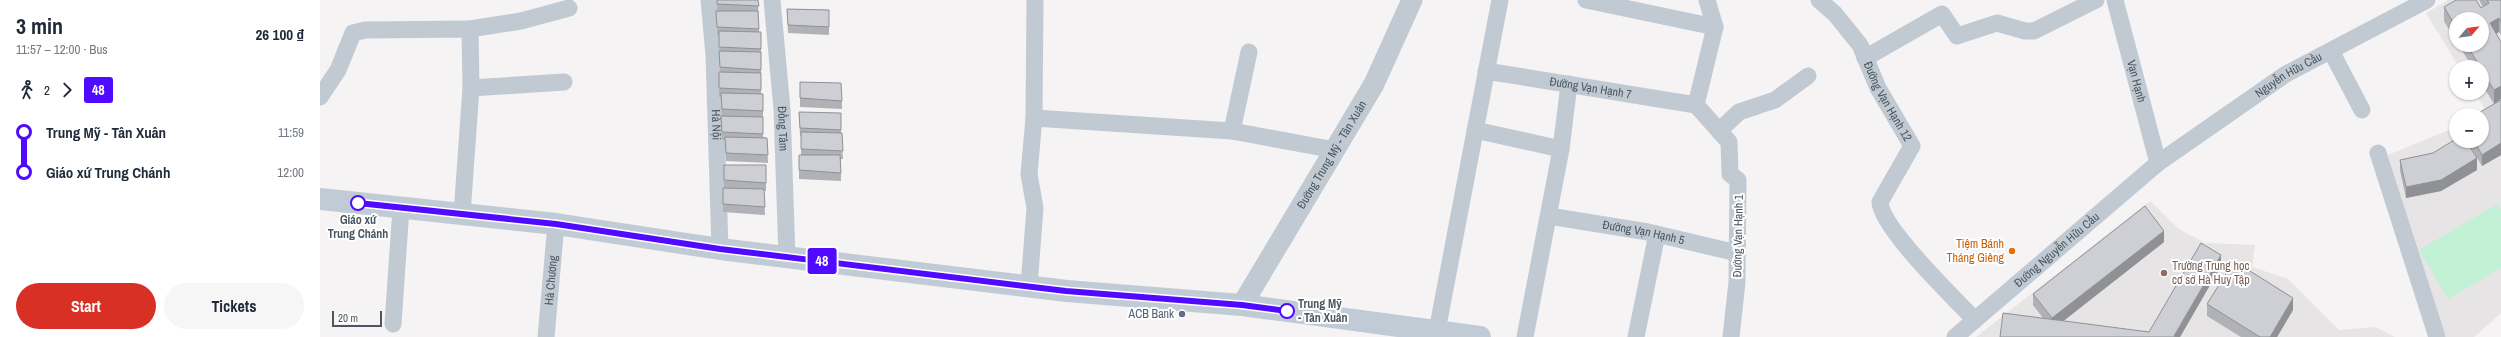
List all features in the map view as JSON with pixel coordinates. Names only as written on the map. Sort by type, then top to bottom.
[{"type":"main road","points":[[320,199],[556,224],[720,249],[1029,286],[1242,305],[1480,337]]},
{"type":"street","name":"Hà Nội","points":[[709,0],[714,55],[720,249]]},
{"type":"street","name":"Đồng Tâm","points":[[772,0],[782,109],[787,257]]},
{"type":"street","points":[[1029,286],[1035,201],[1030,182],[1029,168],[1034,118],[1035,0]]},
{"type":"street","name":"Đường Trung Mỹ - Tân Xuân","points":[[1242,305],[1374,84],[1412,0]]},
{"type":"street","points":[[1437,331],[1500,0]]},
{"type":"street","points":[[1587,0],[1715,27]]},
{"type":"street","name":"Đường Vạn Hạnh 12","points":[[1819,0],[1835,14],[1855,38],[1878,88],[1912,146],[1880,202],[1883,214],[1927,269],[1975,320]]},
{"type":"street","points":[[1865,58],[1942,14],[1957,36],[1997,22],[2025,31],[2034,31],[2096,0]]},
{"type":"street","name":"Vạn Hạnh","points":[[2115,0],[2158,163]]},
{"type":"street","name":"Nguyễn Hữu Cầu","points":[[2158,163],[2286,74],[2426,0]]},
{"type":"street","points":[[1696,105],[1715,27],[1712,2]]},
{"type":"street","points":[[320,97],[338,70],[353,33],[365,30],[470,29],[521,21],[569,8]]},
{"type":"street","points":[[462,214],[471,88],[470,29]]},
{"type":"street","points":[[2331,51],[2362,110]]},
{"type":"street","points":[[1232,131],[1249,52]]},
{"type":"street","name":"Đường Vạn Hạnh 7","points":[[1486,71],[1696,105]]},
{"type":"street","points":[[1719,131],[1739,112],[1775,100],[1808,76]]},
{"type":"street","points":[[471,88],[564,82]]},
{"type":"street","points":[[1525,337],[1561,149],[1569,84]]},
{"type":"street","name":"Đường Vạn Hạnh 1","points":[[1696,105],[1729,142],[1730,174],[1738,180],[1737,282],[1731,337]]},
{"type":"street","points":[[1034,118],[1232,131],[1335,150]]},
{"type":"street","points":[[1475,130],[1561,149]]},
{"type":"street","points":[[2378,152],[2437,337]]},
{"type":"street","name":"Đường Nguyễn Hữu Cầu","points":[[1955,337],[2158,163]]},
{"type":"street","points":[[393,324],[401,208]]},
{"type":"street","name":"Đường Vạn Hạnh 5","points":[[1549,216],[1657,234],[1737,253]]},
{"type":"street","name":"Hà Chương","points":[[546,337],[556,224]]},
{"type":"street","points":[[1636,337],[1657,234]]},
{"type":"shaded area","points":[[2448,0],[2501,0],[2501,313],[2474,337],[2446,337],[2436,320],[2388,155],[2449,130],[2449,148],[2489,148],[2489,108],[2484,108],[2479,100],[2489,100],[2489,60],[2455,60],[2450,52],[2489,52],[2489,12],[2449,12],[2449,51],[2426,13]]},
{"type":"shaded area","name":"Trường Trung học cơ sở Hà Huy Tập","points":[[2150,201],[2179,229],[2205,243],[2255,245],[2252,267],[2288,279],[2339,330],[2375,327],[2395,337],[1976,337]]},
{"type":"green space","points":[[2497,204],[2501,210],[2501,268],[2448,299],[2419,250]]},
{"type":"building","points":[[717,0],[758,0],[759,6],[717,4]]},
{"type":"building","points":[[2456,0],[2476,0],[2481,8],[2489,3],[2487,0],[2501,0],[2501,22],[2499,18],[2490,23],[2501,42],[2501,86],[2494,90],[2489,82],[2489,60],[2476,60],[2471,52],[2489,52],[2489,12],[2449,12],[2449,15],[2444,7]]},
{"type":"building","points":[[787,9],[829,10],[829,27],[788,25]]},
{"type":"building","points":[[716,11],[758,11],[759,29],[717,27]]},
{"type":"building","points":[[719,31],[761,32],[761,49],[719,47]]},
{"type":"building","points":[[719,51],[761,52],[761,70],[720,67]]},
{"type":"building","points":[[719,72],[761,73],[761,90],[719,88]]},
{"type":"building","points":[[800,82],[841,83],[842,101],[800,98]]},
{"type":"building","points":[[721,93],[763,94],[763,111],[722,109]]},
{"type":"building","points":[[2501,100],[2501,143],[2482,155],[2478,148],[2489,148],[2489,108],[2487,108]]},
{"type":"building","points":[[799,112],[841,113],[841,130],[800,128]]},
{"type":"building","points":[[721,116],[763,117],[763,134],[722,132]]},
{"type":"building","points":[[801,132],[842,133],[843,151],[801,149]]},
{"type":"building","points":[[725,137],[767,138],[768,155],[726,153]]},
{"type":"building","points":[[2449,143],[2449,148],[2471,148],[2477,158],[2441,180],[2406,187],[2400,160],[2433,153]]},
{"type":"building","points":[[799,155],[840,155],[841,173],[799,170]]},
{"type":"building","points":[[724,165],[766,165],[766,183],[724,180]]},
{"type":"building","points":[[723,188],[764,189],[765,207],[723,204]]},
{"type":"building","name":"Trường Trung học cơ sở Hà Huy Tập","points":[[2145,206],[2164,231],[2052,318],[2033,294]]},
{"type":"building","points":[[2201,243],[2221,255],[2174,336],[2178,337],[2000,337],[2003,313],[2149,332]]},
{"type":"building","points":[[2234,261],[2293,298],[2270,337],[2260,337],[2207,304]]},
{"type":"bus line","name":"48","points":[[358,203],[556,224],[720,249],[1066,291],[1242,305],[1287,311]]},
{"type":"place","name":"Giáo xứ Trung Chánh","points":[[358,203]]},
{"type":"place","name":"Tiệm Bánh Tháng Giêng","points":[[2012,251]]},
{"type":"place","name":"Trường Trung học cơ sở Hà Huy Tập","points":[[2164,273]]},
{"type":"place","name":"Trung Mỹ - Tân Xuân","points":[[1287,311]]},
{"type":"place","name":"ACB Bank","points":[[1182,314]]}]
